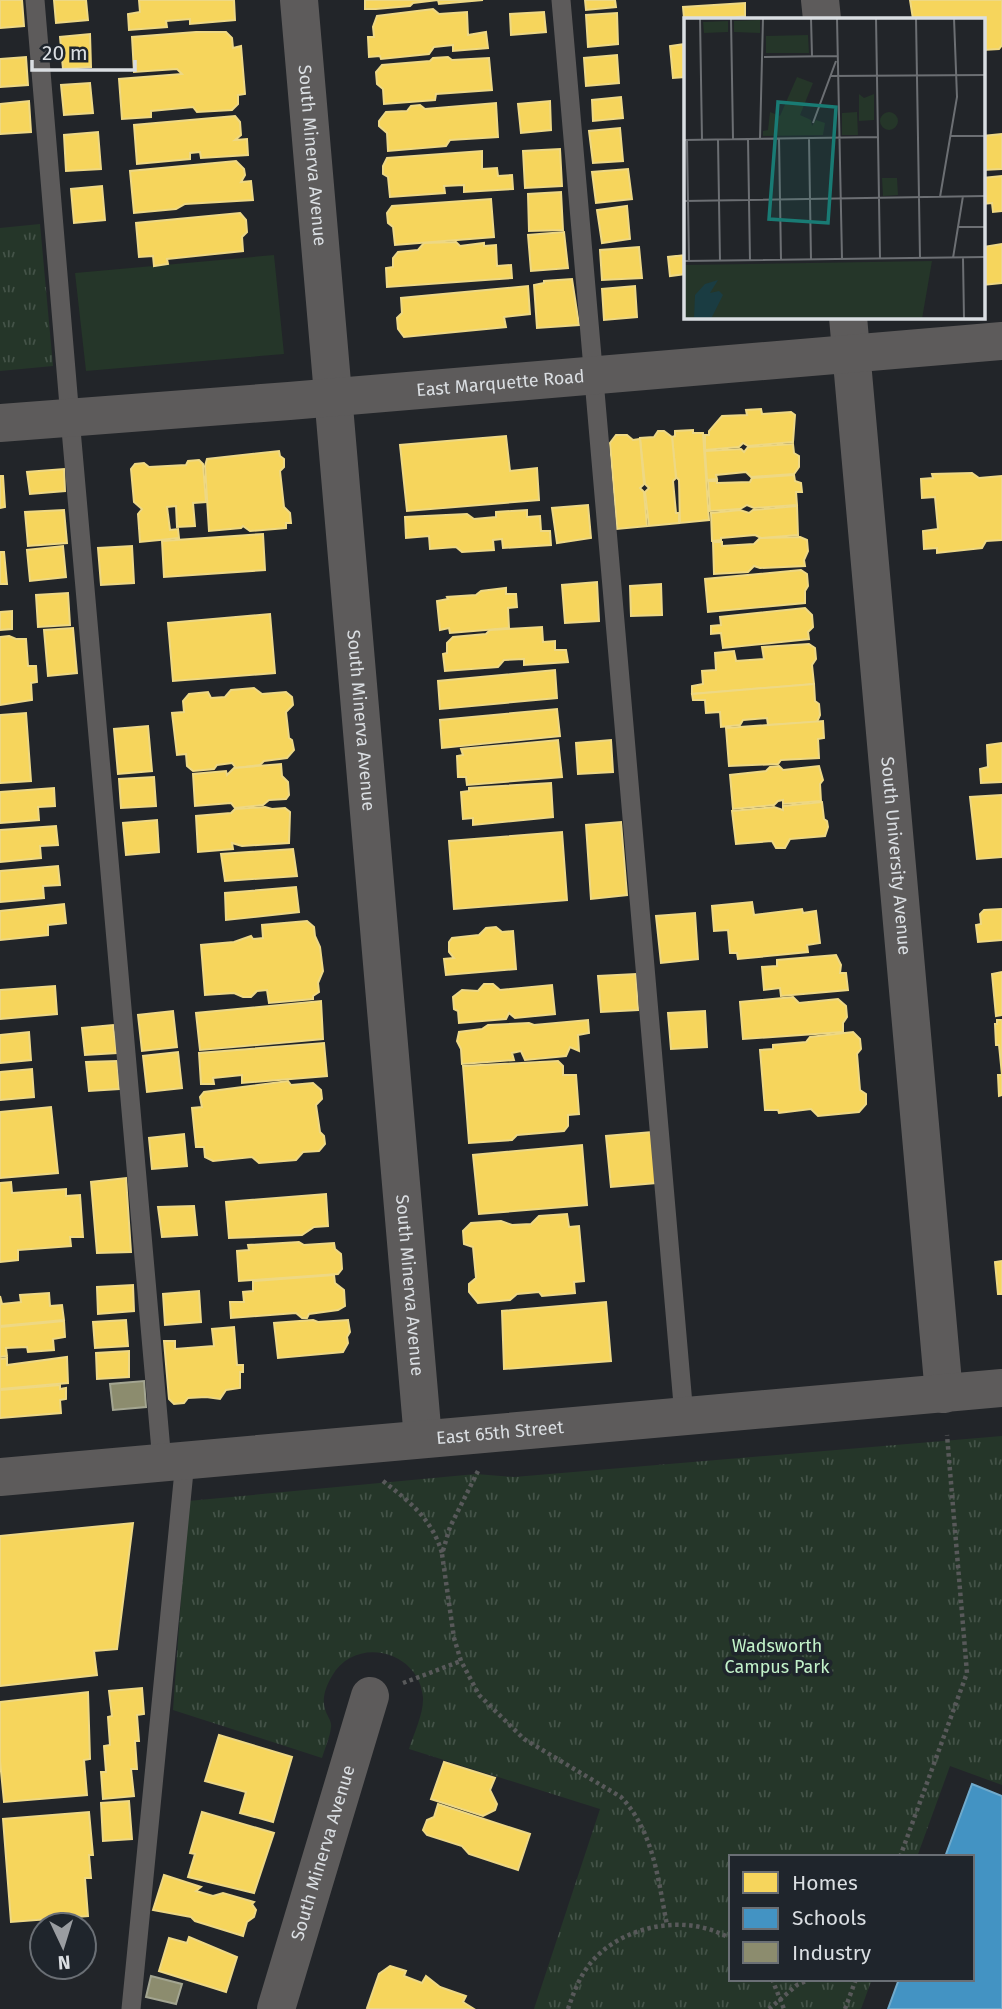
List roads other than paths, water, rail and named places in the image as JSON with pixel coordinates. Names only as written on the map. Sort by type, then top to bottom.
[{"type":"street","name":"South Minerva Avenue","points":[[299,0],[423,1439]]},
{"type":"street","points":[[820,0],[821,18]]},
{"type":"street","name":"East Marquette Road","points":[[0,423],[593,376],[850,335],[1002,341]]},
{"type":"street","name":"South University Avenue","points":[[850,335],[944,1394]]},
{"type":"street","name":"East 65th Street","points":[[0,1477],[1002,1388]]},
{"type":"street","name":"South Minerva Avenue","points":[[276,2009],[370,1696]]},
{"type":"lane","points":[[35,0],[69,418],[174,1461],[131,2009]]},
{"type":"lane","points":[[561,0],[684,1416]]},
{"type":"park label","name":"Wadsworth Campus Park","points":[[777,1656]]}]
